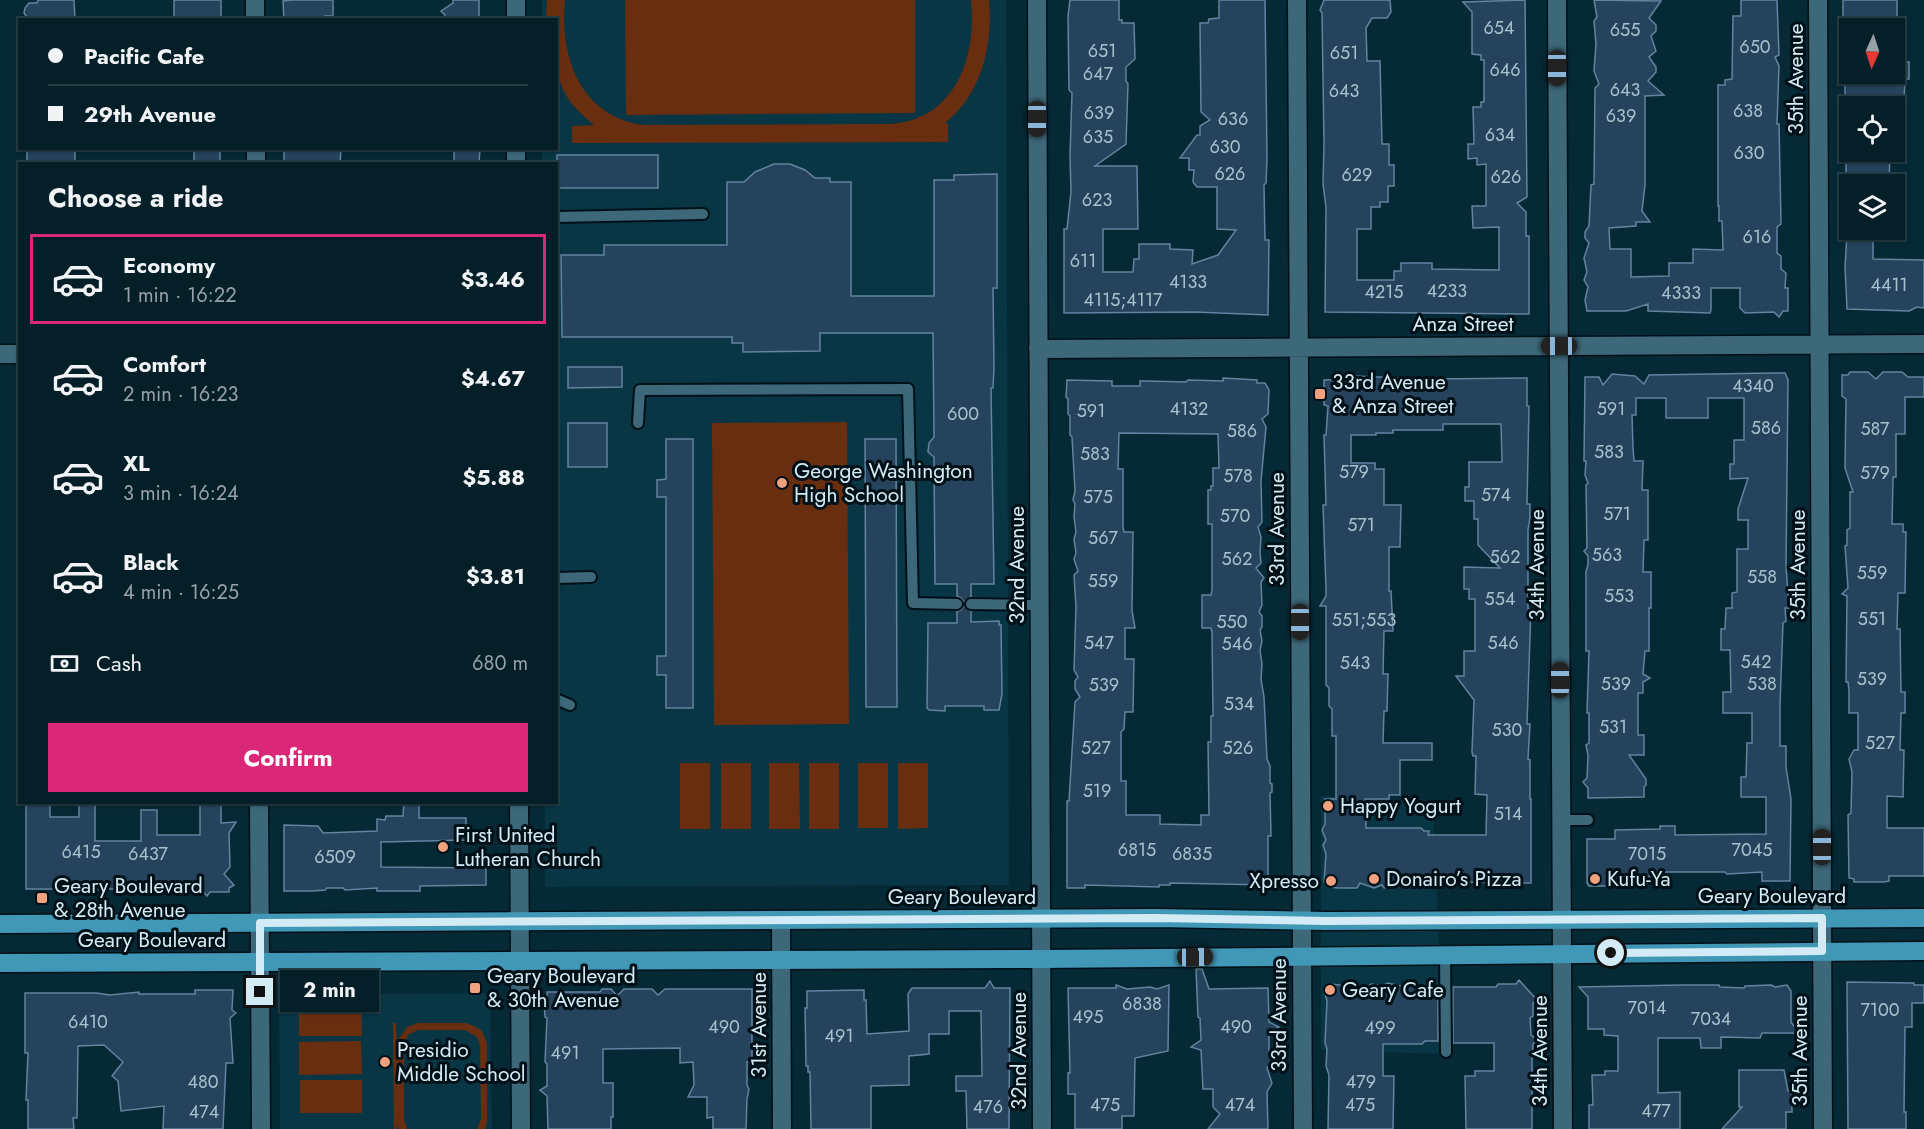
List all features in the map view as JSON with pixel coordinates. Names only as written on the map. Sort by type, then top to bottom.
[{"type":"main road","name":"Geary Boulevard","points":[[0,924],[1924,918]]},
{"type":"main road","name":"Geary Boulevard","points":[[0,963],[1041,959],[1924,951]]},
{"type":"street","points":[[255,0],[255,18]]},
{"type":"street","points":[[516,0],[516,18]]},
{"type":"street","name":"32nd Avenue","points":[[1037,0],[1042,1129]]},
{"type":"street","name":"33rd Avenue","points":[[1297,0],[1303,1129]]},
{"type":"street","name":"34th Avenue","points":[[1557,0],[1563,1129]]},
{"type":"street","name":"35th Avenue","points":[[1818,0],[1823,1129]]},
{"type":"street","name":"Anza Street","points":[[1038,349],[1924,344]]},
{"type":"street","points":[[0,354],[18,354]]},
{"type":"street","points":[[259,804],[261,1129]]},
{"type":"street","points":[[519,804],[521,1129]]},
{"type":"street","name":"31st Avenue","points":[[781,920],[782,1129]]},
{"type":"lane","points":[[558,217],[703,214]]},
{"type":"lane","points":[[638,423],[640,390],[908,389],[913,603],[957,604]]},
{"type":"lane","points":[[558,578],[591,577]]},
{"type":"lane","points":[[971,604],[1040,605]]},
{"type":"lane","points":[[558,700],[570,705]]},
{"type":"lane","points":[[1561,820],[1588,820]]},
{"type":"lane","points":[[1445,954],[1446,1052]]},
{"type":"shaded area","name":"George Washington High School","points":[[542,0],[1006,0],[1009,885],[545,887],[545,804],[558,804],[558,162],[542,162],[542,150],[558,150],[558,18],[542,18]]},
{"type":"shaded area","points":[[547,0],[565,0],[566,42],[579,81],[590,97],[604,110],[622,120],[644,125],[888,124],[911,120],[930,112],[945,99],[957,83],[970,43],[971,0],[989,0],[990,17],[987,51],[976,83],[958,111],[945,123],[948,124],[948,142],[572,143],[572,126],[594,125],[580,113],[563,90],[558,72],[558,18],[546,18]]},
{"type":"shaded area","points":[[625,0],[915,0],[915,113],[626,115]]},
{"type":"shaded area","points":[[847,422],[849,724],[714,725],[712,423]]},
{"type":"shaded area","points":[[680,763],[710,763],[710,829],[680,829]]},
{"type":"shaded area","points":[[721,763],[751,763],[751,829],[721,829]]},
{"type":"shaded area","points":[[769,763],[799,763],[800,829],[769,829]]},
{"type":"shaded area","points":[[809,763],[839,763],[839,829],[809,829]]},
{"type":"shaded area","points":[[858,763],[888,763],[888,828],[858,828]]},
{"type":"shaded area","points":[[898,763],[928,763],[928,828],[898,829]]},
{"type":"shaded area","points":[[1321,796],[1433,803],[1440,971],[1440,1054],[1321,1050]]},
{"type":"shaded area","name":"Presidio Middle School","points":[[490,993],[492,1129],[280,1129],[279,995]]},
{"type":"shaded area","points":[[299,1003],[361,1003],[362,1036],[299,1036]]},
{"type":"shaded area","points":[[393,1023],[396,1023],[397,1042],[407,1027],[418,1023],[466,1023],[482,1031],[487,1043],[487,1121],[485,1129],[477,1129],[481,1119],[480,1045],[477,1037],[465,1030],[418,1030],[408,1035],[404,1045],[404,1119],[407,1129],[399,1129],[397,1125],[397,1129],[394,1129]]},
{"type":"shaded area","points":[[361,1041],[362,1074],[299,1075],[299,1042]]},
{"type":"shaded area","points":[[300,1080],[362,1080],[362,1113],[300,1113]]},
{"type":"building","points":[[38,0],[74,0],[75,18],[28,18],[24,13],[25,8],[29,3],[37,3]]},
{"type":"building","points":[[174,0],[221,0],[221,18],[174,17]]},
{"type":"building","points":[[333,0],[333,16],[284,18],[283,1]]},
{"type":"building","points":[[453,0],[479,0],[479,18],[445,18],[441,11],[453,3]]},
{"type":"building","points":[[1070,0],[1119,0],[1119,20],[1122,20],[1122,23],[1134,23],[1135,59],[1126,67],[1128,84],[1126,144],[1095,166],[1137,166],[1138,229],[1103,229],[1103,272],[1133,272],[1134,259],[1139,259],[1139,244],[1170,244],[1170,249],[1193,250],[1192,264],[1218,255],[1236,230],[1217,229],[1217,187],[1197,187],[1193,182],[1194,170],[1189,170],[1189,158],[1180,158],[1197,135],[1200,135],[1200,126],[1210,120],[1201,112],[1200,23],[1208,23],[1209,19],[1219,18],[1219,0],[1265,0],[1267,158],[1264,185],[1265,240],[1269,240],[1268,315],[1195,312],[1064,313],[1064,229],[1067,229],[1071,192],[1072,93],[1069,90],[1068,16]]},
{"type":"building","points":[[1324,0],[1390,0],[1391,12],[1387,18],[1372,18],[1366,28],[1367,61],[1380,61],[1382,144],[1389,144],[1389,165],[1394,165],[1394,186],[1388,186],[1388,202],[1380,202],[1380,207],[1371,207],[1371,229],[1357,229],[1357,280],[1394,280],[1394,271],[1401,271],[1401,263],[1432,263],[1432,269],[1499,270],[1499,227],[1473,228],[1472,206],[1486,206],[1486,164],[1477,165],[1477,158],[1468,159],[1468,144],[1474,144],[1473,107],[1481,107],[1481,102],[1484,102],[1484,60],[1481,60],[1481,55],[1472,54],[1472,12],[1463,2],[1525,0],[1527,197],[1517,203],[1526,212],[1526,236],[1529,236],[1529,314],[1325,312],[1326,207],[1323,184],[1322,13],[1320,10]]},
{"type":"building","points":[[1594,0],[1661,1],[1649,18],[1656,25],[1656,31],[1651,36],[1656,51],[1649,57],[1656,67],[1656,72],[1648,81],[1664,95],[1645,96],[1645,185],[1642,211],[1650,222],[1636,222],[1636,226],[1609,228],[1610,249],[1631,249],[1631,277],[1669,276],[1669,263],[1693,263],[1693,249],[1723,250],[1722,221],[1719,221],[1718,206],[1718,85],[1725,85],[1725,80],[1732,79],[1733,16],[1741,16],[1741,0],[1777,0],[1779,55],[1775,57],[1779,66],[1777,124],[1779,124],[1781,224],[1777,227],[1777,253],[1781,256],[1781,269],[1786,273],[1785,288],[1788,288],[1788,311],[1783,311],[1779,317],[1774,312],[1745,313],[1740,308],[1740,288],[1711,288],[1710,313],[1648,311],[1648,304],[1626,311],[1587,311],[1585,300],[1588,287],[1584,280],[1587,272],[1584,258],[1589,243],[1585,238],[1585,232],[1589,226],[1591,185],[1594,184],[1595,88],[1599,84],[1594,71],[1596,44],[1594,21],[1597,17]]},
{"type":"building","points":[[1843,0],[1897,0],[1897,18],[1843,18]]},
{"type":"building","points":[[1905,62],[1909,62],[1909,79],[1905,79]]},
{"type":"building","points":[[1845,84],[1905,84],[1904,96],[1845,96]]},
{"type":"building","points":[[27,150],[75,150],[75,162],[27,162]]},
{"type":"building","points":[[194,150],[220,150],[220,162],[194,162]]},
{"type":"building","points":[[284,150],[341,150],[340,162],[284,162]]},
{"type":"building","points":[[454,150],[480,150],[479,162],[454,162]]},
{"type":"building","points":[[557,155],[658,155],[658,188],[558,188]]},
{"type":"building","points":[[1846,162],[1890,162],[1889,174],[1846,174]]},
{"type":"building","points":[[774,164],[790,164],[805,170],[815,178],[830,178],[830,182],[851,182],[851,296],[934,296],[934,180],[954,180],[954,175],[997,174],[997,288],[993,288],[994,368],[993,388],[991,388],[994,584],[971,584],[971,597],[964,602],[957,596],[957,584],[935,584],[934,457],[928,452],[929,443],[934,437],[933,333],[820,333],[820,351],[743,352],[743,343],[732,343],[732,337],[562,337],[561,255],[604,255],[604,245],[727,245],[727,182],[744,182],[755,172]]},
{"type":"building","points":[[1847,240],[1873,240],[1873,259],[1924,260],[1924,308],[1917,307],[1909,311],[1847,309]]},
{"type":"building","points":[[568,367],[622,367],[622,387],[568,388]]},
{"type":"building","points":[[1850,372],[1868,372],[1876,379],[1883,372],[1902,372],[1908,377],[1924,377],[1924,397],[1905,397],[1905,434],[1896,434],[1896,477],[1893,477],[1892,524],[1903,524],[1903,532],[1906,532],[1905,593],[1898,593],[1897,629],[1900,629],[1901,692],[1905,692],[1905,713],[1901,713],[1900,750],[1904,750],[1903,797],[1887,796],[1887,828],[1924,828],[1924,876],[1889,876],[1889,881],[1883,882],[1854,882],[1854,879],[1849,878],[1848,815],[1851,813],[1852,772],[1849,759],[1854,750],[1858,750],[1858,713],[1849,713],[1849,691],[1848,682],[1846,682],[1847,596],[1842,594],[1848,588],[1845,546],[1847,545],[1847,530],[1850,528],[1850,492],[1853,492],[1845,468],[1846,399],[1842,396],[1842,375],[1848,375]]},
{"type":"building","points":[[1785,373],[1788,380],[1786,566],[1789,608],[1785,608],[1786,621],[1783,623],[1780,746],[1786,746],[1786,767],[1791,799],[1790,881],[1762,881],[1762,872],[1727,874],[1725,872],[1665,872],[1665,876],[1637,877],[1637,882],[1616,882],[1616,886],[1589,886],[1587,883],[1587,839],[1615,839],[1615,830],[1660,829],[1660,826],[1675,826],[1675,835],[1766,834],[1766,797],[1741,797],[1741,777],[1746,777],[1747,743],[1752,743],[1752,713],[1723,713],[1723,692],[1731,692],[1730,650],[1721,650],[1721,629],[1725,629],[1726,608],[1732,608],[1732,593],[1737,592],[1737,549],[1748,549],[1748,520],[1738,520],[1738,509],[1748,478],[1730,479],[1730,464],[1734,464],[1734,440],[1744,440],[1744,398],[1708,398],[1708,418],[1666,418],[1666,398],[1636,398],[1636,415],[1632,415],[1634,461],[1643,461],[1642,490],[1648,490],[1648,540],[1644,540],[1643,572],[1651,572],[1651,608],[1649,608],[1649,651],[1645,651],[1643,674],[1650,678],[1643,682],[1643,693],[1638,693],[1638,735],[1644,735],[1644,755],[1629,755],[1646,779],[1646,785],[1644,797],[1588,798],[1588,788],[1583,782],[1587,778],[1586,745],[1589,743],[1589,713],[1587,713],[1589,651],[1586,651],[1588,556],[1584,551],[1587,548],[1586,485],[1588,483],[1585,475],[1586,461],[1584,461],[1585,377],[1599,377],[1603,385],[1612,374],[1635,376],[1644,384],[1649,375]]},
{"type":"building","points":[[1352,376],[1432,379],[1527,378],[1527,406],[1529,406],[1527,504],[1530,504],[1528,609],[1531,609],[1527,724],[1530,724],[1528,759],[1530,760],[1531,799],[1531,883],[1443,882],[1443,884],[1421,883],[1413,887],[1405,887],[1401,882],[1393,887],[1384,888],[1382,885],[1374,888],[1360,883],[1357,888],[1338,888],[1330,887],[1324,882],[1326,854],[1323,845],[1326,840],[1322,830],[1325,824],[1325,799],[1336,799],[1336,736],[1332,736],[1332,709],[1329,706],[1329,688],[1326,685],[1326,606],[1320,606],[1326,596],[1323,505],[1326,505],[1324,435],[1326,435],[1328,406],[1324,405],[1324,380],[1352,379]],"holes":[[[1443,424],[1501,424],[1502,462],[1469,462],[1469,487],[1465,487],[1465,501],[1474,501],[1474,519],[1478,519],[1478,545],[1500,568],[1464,567],[1464,589],[1469,589],[1469,599],[1475,599],[1475,651],[1464,651],[1464,676],[1456,676],[1474,700],[1472,752],[1473,756],[1476,756],[1475,794],[1487,795],[1486,835],[1428,835],[1429,831],[1421,828],[1366,828],[1365,799],[1389,799],[1389,795],[1400,795],[1400,760],[1432,760],[1432,743],[1383,743],[1388,674],[1383,674],[1384,631],[1393,631],[1391,591],[1389,591],[1389,547],[1400,547],[1401,505],[1384,505],[1384,469],[1375,469],[1375,463],[1351,463],[1351,435],[1393,433],[1393,430],[1443,430]]]},
{"type":"building","points":[[1223,378],[1257,380],[1257,383],[1265,383],[1269,390],[1268,414],[1262,419],[1266,427],[1261,481],[1262,522],[1258,527],[1261,537],[1261,563],[1256,568],[1264,578],[1261,582],[1262,605],[1259,612],[1262,616],[1261,679],[1267,759],[1272,784],[1270,793],[1271,836],[1268,836],[1268,885],[1170,883],[1170,885],[1159,885],[1159,887],[1085,885],[1085,888],[1067,888],[1067,801],[1069,801],[1075,702],[1080,697],[1075,689],[1075,681],[1078,677],[1074,670],[1076,607],[1074,575],[1078,571],[1074,559],[1076,553],[1073,500],[1075,491],[1070,416],[1066,397],[1067,380],[1112,381],[1112,386],[1140,386],[1140,381],[1223,381]],"holes":[[[1119,433],[1218,434],[1219,468],[1213,468],[1213,486],[1211,490],[1208,490],[1208,524],[1212,524],[1212,590],[1211,595],[1202,595],[1202,628],[1211,628],[1212,632],[1213,716],[1211,716],[1211,742],[1208,742],[1209,815],[1201,815],[1201,825],[1160,824],[1160,815],[1126,815],[1126,781],[1121,781],[1121,732],[1124,729],[1125,712],[1133,712],[1134,659],[1125,659],[1125,628],[1135,628],[1132,611],[1133,532],[1124,532],[1123,528],[1123,469],[1118,469]]]},
{"type":"building","points":[[568,423],[607,423],[607,467],[568,467]]},
{"type":"building","points":[[666,439],[693,439],[693,708],[666,708],[666,675],[657,675],[657,656],[666,656],[666,497],[657,497],[657,480],[666,479]]},
{"type":"building","points":[[865,439],[896,439],[897,707],[866,707]]},
{"type":"building","points":[[964,606],[971,611],[971,622],[999,621],[1001,625],[1002,694],[999,710],[984,710],[984,706],[945,706],[945,711],[929,710],[927,708],[928,623],[957,623],[957,611]]},
{"type":"building","points":[[26,804],[50,804],[50,817],[79,817],[79,804],[95,804],[95,841],[141,841],[141,810],[157,810],[157,835],[200,835],[200,804],[221,804],[221,823],[236,822],[229,833],[230,867],[224,874],[234,885],[229,888],[229,892],[210,892],[207,896],[201,889],[105,889],[94,890],[94,893],[67,893],[67,889],[26,889]]},
{"type":"building","points":[[404,804],[419,804],[419,818],[466,818],[466,840],[381,842],[381,867],[486,868],[486,885],[420,886],[420,891],[327,888],[313,891],[284,891],[284,825],[318,826],[323,833],[377,831],[377,819],[385,820],[386,816],[403,816]]},
{"type":"building","points":[[1196,969],[1202,969],[1209,989],[1268,988],[1269,1022],[1279,1027],[1269,1032],[1269,1055],[1272,1057],[1272,1064],[1267,1068],[1272,1083],[1267,1092],[1268,1129],[1208,1129],[1220,1114],[1213,1107],[1213,1089],[1203,1089],[1201,1050],[1191,1047],[1201,1040]]},
{"type":"building","points":[[1519,980],[1537,1000],[1533,1003],[1533,1016],[1530,1018],[1531,1035],[1538,1040],[1533,1044],[1532,1129],[1466,1129],[1465,1076],[1475,1076],[1475,1071],[1494,1071],[1494,1043],[1453,1043],[1453,987],[1496,987],[1498,984],[1516,984]]},
{"type":"building","points":[[990,981],[994,988],[1010,988],[1009,1129],[967,1129],[966,1091],[956,1091],[956,1076],[982,1076],[981,1011],[949,1011],[949,1034],[929,1034],[929,1054],[909,1056],[909,1085],[871,1086],[871,1129],[811,1129],[810,1072],[806,1066],[807,991],[864,990],[867,1034],[909,1031],[908,994],[912,988],[985,988]]},
{"type":"building","points":[[1847,982],[1924,985],[1924,1003],[1912,1003],[1912,1027],[1905,1027],[1904,1112],[1906,1112],[1906,1129],[1848,1129]]},
{"type":"building","points":[[1352,983],[1366,988],[1371,984],[1382,986],[1388,983],[1400,986],[1412,983],[1420,987],[1424,985],[1438,987],[1438,1041],[1425,1041],[1422,1044],[1383,1044],[1383,1076],[1394,1076],[1393,1129],[1328,1129],[1329,1075],[1326,1066],[1327,1001],[1325,993],[1331,984],[1346,986]]},
{"type":"building","points":[[1116,985],[1127,989],[1150,987],[1157,989],[1169,985],[1168,1051],[1135,1058],[1134,1116],[1122,1116],[1122,1129],[1075,1129],[1075,1094],[1068,1094],[1068,1073],[1070,1073],[1068,988],[1116,988]]},
{"type":"building","points":[[1682,985],[1744,988],[1745,986],[1787,985],[1791,991],[1791,1022],[1799,1033],[1762,1033],[1760,1038],[1721,1037],[1721,1048],[1701,1048],[1700,1038],[1658,1038],[1658,1093],[1680,1092],[1680,1129],[1589,1129],[1589,1105],[1593,1105],[1592,1075],[1605,1075],[1605,1071],[1618,1071],[1618,1036],[1604,1035],[1604,1029],[1588,1029],[1588,997],[1579,987]]},
{"type":"building","points":[[602,989],[611,989],[617,996],[624,989],[652,989],[658,995],[665,989],[752,989],[752,1062],[747,1062],[749,1089],[746,1129],[713,1129],[713,1117],[707,1118],[707,1097],[688,1097],[694,1085],[693,1062],[680,1063],[680,1048],[603,1049],[603,1083],[613,1083],[611,1129],[548,1129],[547,1096],[540,1090],[547,1086],[547,1064],[545,1062],[547,1018],[544,1001],[547,1000],[547,992],[600,992]]},
{"type":"building","points":[[195,990],[233,990],[232,1010],[236,1013],[230,1018],[233,1063],[226,1063],[223,1129],[163,1129],[164,1106],[121,1111],[118,1081],[112,1076],[123,1062],[104,1045],[78,1046],[77,1118],[73,1118],[74,1129],[28,1129],[25,993],[195,994]]},
{"type":"building","points":[[1739,1070],[1784,1070],[1788,1091],[1792,1091],[1792,1112],[1786,1112],[1786,1129],[1722,1129],[1742,1107],[1739,1107]]},
{"type":"place","name":"33rd Avenue & Anza Street","points":[[1320,394]]},
{"type":"place","name":"George Washington High School","points":[[782,483]]},
{"type":"place","name":"Happy Yogurt","points":[[1328,806]]},
{"type":"place","name":"First United Lutheran Church","points":[[443,847]]},
{"type":"place","name":"Donairo’s Pizza","points":[[1374,879]]},
{"type":"place","name":"Kufu-Ya","points":[[1595,879]]},
{"type":"place","name":"Xpresso","points":[[1331,881]]},
{"type":"place","name":"Geary Boulevard & 28th Avenue","points":[[42,898]]},
{"type":"place","name":"Geary Boulevard & 30th Avenue","points":[[475,988]]},
{"type":"place","name":"Geary Cafe","points":[[1330,990]]},
{"type":"place","name":"Presidio Middle School","points":[[385,1062]]},
{"type":"route","points":[[260,992],[260,923],[1156,918],[1338,921],[1822,918],[1822,951],[1611,953]]}]
